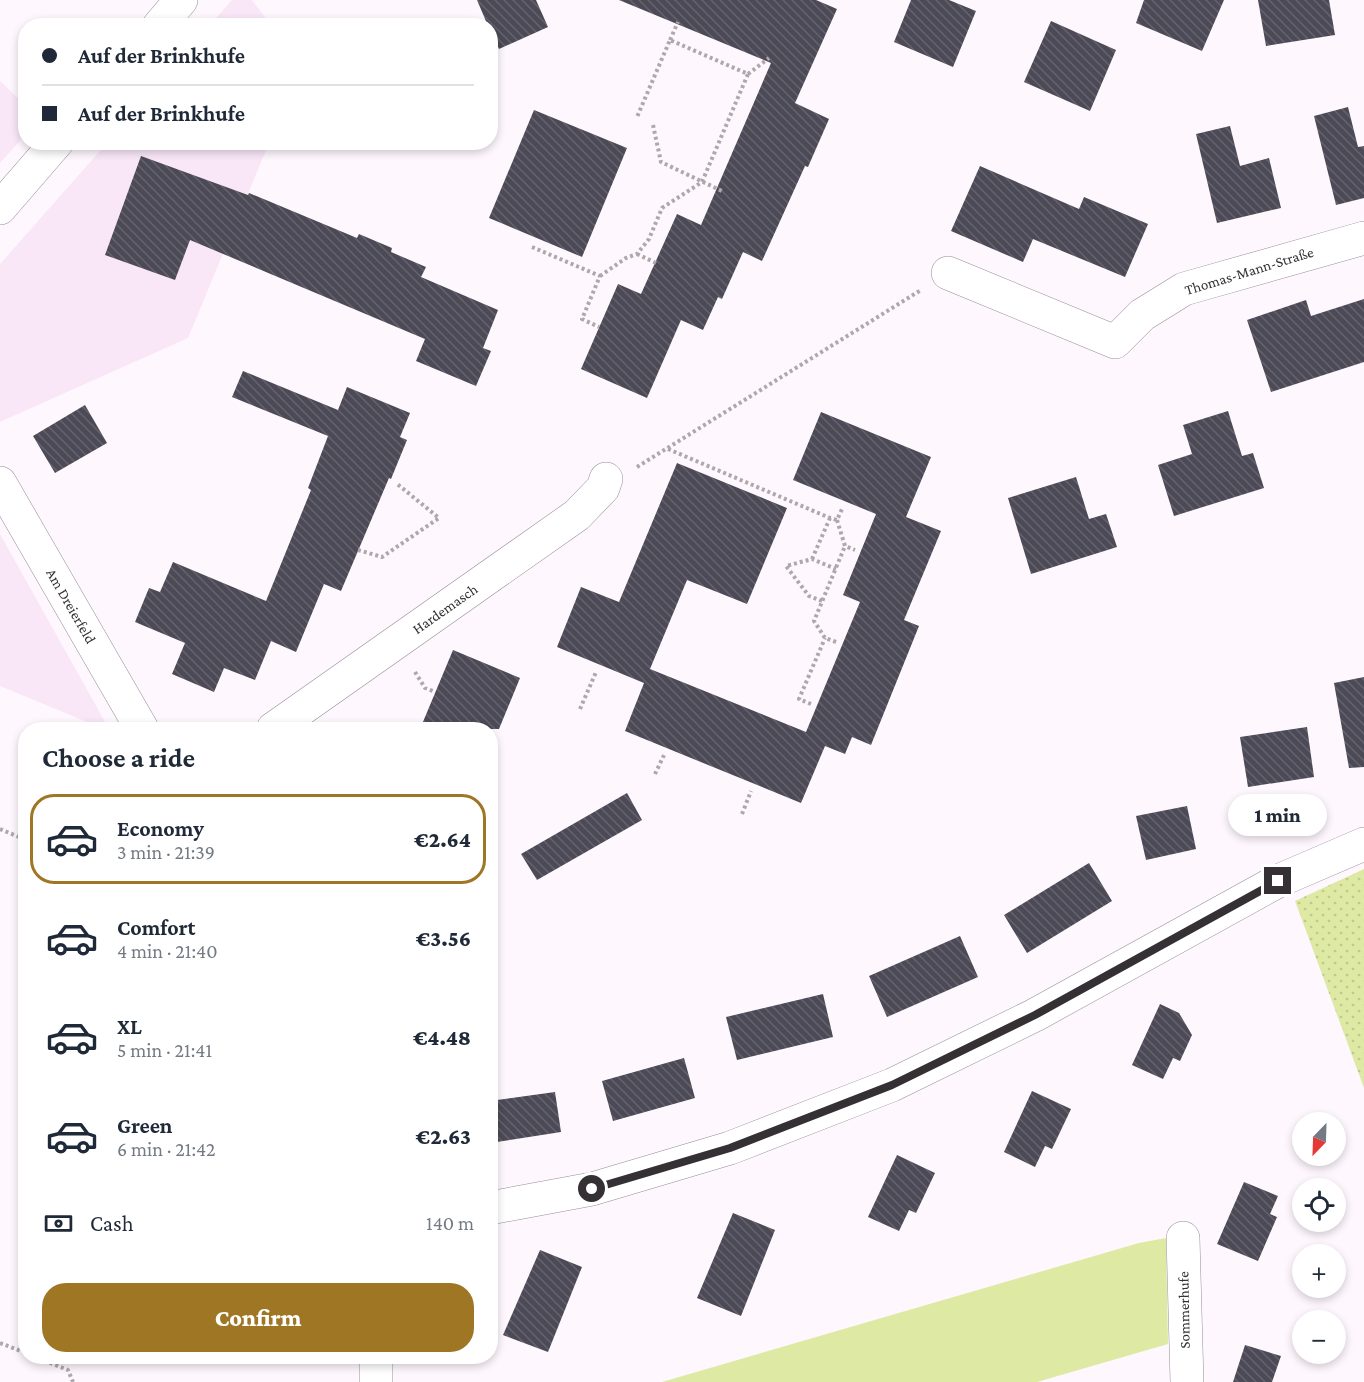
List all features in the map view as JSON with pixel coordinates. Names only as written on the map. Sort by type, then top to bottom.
[{"type":"street","points":[[166,18],[181,0]]},
{"type":"street","points":[[0,208],[50,150]]},
{"type":"street","name":"Thomas-Mann-Straße","points":[[948,273],[1115,342],[1142,315],[1184,290],[1364,238]]},
{"type":"street","name":"Am Dreierfeld","points":[[0,483],[138,722]]},
{"type":"street","name":"Hardemasch","points":[[283,722],[577,515],[605,484]]},
{"type":"street","points":[[498,1207],[592,1189],[730,1148],[892,1085],[1035,1015],[1278,881],[1364,844]]},
{"type":"street","name":"Sommerhufe","points":[[1183,1238],[1187,1382]]},
{"type":"street","points":[[376,1364],[376,1382]]},
{"type":"path","points":[[637,117],[678,22]]},
{"type":"path","points":[[670,40],[748,74]]},
{"type":"path","points":[[599,327],[582,319],[600,276],[626,258],[637,254],[649,239],[662,208],[702,182],[748,74],[769,58]]},
{"type":"path","points":[[653,125],[661,162],[722,191]]},
{"type":"path","points":[[532,247],[600,276]]},
{"type":"path","points":[[637,254],[656,263]]},
{"type":"path","points":[[605,484],[667,448],[948,273]]},
{"type":"path","points":[[667,448],[837,520]]},
{"type":"path","points":[[358,550],[382,557],[439,518],[396,483]]},
{"type":"path","points":[[836,642],[825,638],[814,621],[845,546],[837,520],[842,509]]},
{"type":"path","points":[[812,559],[830,518]]},
{"type":"path","points":[[845,546],[855,550]]},
{"type":"path","points":[[822,601],[809,596],[786,566],[812,559],[836,569]]},
{"type":"path","points":[[811,704],[799,699],[825,638]]},
{"type":"path","points":[[580,709],[596,672]]},
{"type":"path","points":[[655,774],[664,753]]},
{"type":"path","points":[[742,814],[752,791]]},
{"type":"path","points":[[0,829],[18,837]]},
{"type":"path","points":[[0,1343],[18,1350]]},
{"type":"path","points":[[53,1364],[68,1370],[73,1382]]},
{"type":"shaded area","points":[[232,0],[252,0],[266,18],[216,18]]},
{"type":"shaded area","points":[[0,81],[18,98],[18,143],[0,163]]},
{"type":"shaded area","points":[[101,150],[266,150],[188,338],[0,422],[0,264]]},
{"type":"shaded area","points":[[0,534],[105,722],[87,722],[0,686]]},
{"type":"green space","points":[[1364,869],[1364,1088],[1295,901]]},
{"type":"green space","points":[[1166,1238],[1168,1344],[1037,1382],[662,1382],[1139,1243]]},
{"type":"building","points":[[477,0],[536,0],[548,27],[499,49],[498,18],[485,18]]},
{"type":"building","points":[[619,0],[816,0],[837,9],[795,103],[829,119],[808,167],[805,166],[762,261],[743,252],[722,299],[718,297],[703,330],[681,320],[647,398],[581,369],[618,284],[641,294],[677,214],[701,225],[771,63]]},
{"type":"building","points":[[911,0],[949,0],[976,11],[953,67],[894,42]]},
{"type":"building","points":[[1144,0],[1224,0],[1202,51],[1136,23]]},
{"type":"building","points":[[1258,0],[1329,0],[1335,35],[1266,46]]},
{"type":"building","points":[[1051,21],[1116,50],[1090,111],[1024,82]]},
{"type":"building","points":[[1348,107],[1358,147],[1364,146],[1364,198],[1336,205],[1314,116]]},
{"type":"building","points":[[534,110],[627,148],[582,257],[489,218]]},
{"type":"building","points":[[1230,126],[1240,166],[1269,158],[1281,208],[1217,223],[1196,134]]},
{"type":"building","points":[[141,156],[248,195],[249,193],[357,238],[359,234],[392,248],[391,252],[426,267],[421,277],[498,310],[483,348],[491,351],[476,386],[416,361],[425,339],[190,240],[175,280],[105,255]]},
{"type":"building","points":[[980,166],[1079,209],[1084,197],[1148,224],[1125,277],[1033,239],[1023,262],[951,231]]},
{"type":"building","points":[[1364,299],[1364,362],[1271,392],[1247,320],[1306,300],[1311,316]]},
{"type":"building","points":[[243,371],[338,410],[347,387],[410,413],[400,437],[407,440],[341,591],[324,584],[296,652],[271,641],[255,680],[224,668],[214,692],[172,674],[185,643],[135,622],[149,588],[160,592],[173,562],[266,601],[311,490],[308,488],[328,436],[232,397]]},
{"type":"building","points":[[85,405],[107,443],[55,473],[33,436]]},
{"type":"building","points":[[1228,411],[1242,456],[1253,453],[1264,488],[1174,516],[1158,465],[1192,454],[1183,425]]},
{"type":"building","points":[[821,412],[931,457],[906,517],[941,531],[904,620],[919,626],[871,745],[852,737],[845,754],[825,746],[801,803],[625,731],[644,683],[557,647],[581,587],[619,602],[677,463],[787,508],[747,604],[687,580],[650,669],[806,732],[860,602],[843,595],[876,514],[793,480]]},
{"type":"building","points":[[1076,477],[1089,519],[1106,514],[1117,547],[1031,574],[1008,498]]},
{"type":"building","points":[[453,650],[520,678],[499,729],[498,722],[423,722]]},
{"type":"building","points":[[1364,677],[1364,767],[1349,768],[1334,683]]},
{"type":"building","points":[[1307,727],[1314,777],[1248,787],[1240,737]]},
{"type":"building","points":[[627,793],[642,820],[537,880],[521,854]]},
{"type":"building","points":[[1187,806],[1196,849],[1146,860],[1136,816]]},
{"type":"building","points":[[1089,863],[1112,901],[1027,953],[1004,915]]},
{"type":"building","points":[[960,936],[978,977],[887,1017],[869,976]]},
{"type":"building","points":[[823,994],[833,1037],[737,1060],[726,1017]]},
{"type":"building","points":[[1160,1004],[1179,1013],[1192,1035],[1180,1061],[1173,1058],[1163,1079],[1132,1065]]},
{"type":"building","points":[[684,1058],[695,1098],[613,1121],[602,1081]]},
{"type":"building","points":[[1032,1091],[1071,1109],[1052,1149],[1045,1146],[1035,1167],[1004,1152]]},
{"type":"building","points":[[555,1092],[561,1132],[498,1142],[498,1100]]},
{"type":"building","points":[[897,1155],[935,1173],[916,1213],[909,1210],[899,1231],[868,1217]]},
{"type":"building","points":[[1244,1182],[1278,1196],[1270,1214],[1277,1217],[1258,1261],[1217,1244]]},
{"type":"building","points":[[733,1213],[775,1230],[741,1316],[697,1298]]},
{"type":"building","points":[[540,1250],[582,1267],[548,1352],[503,1335]]},
{"type":"building","points":[[1245,1345],[1281,1356],[1272,1382],[1233,1382]]},
{"type":"route","points":[[592,1189],[730,1148],[892,1085],[1035,1015],[1278,881]]}]
